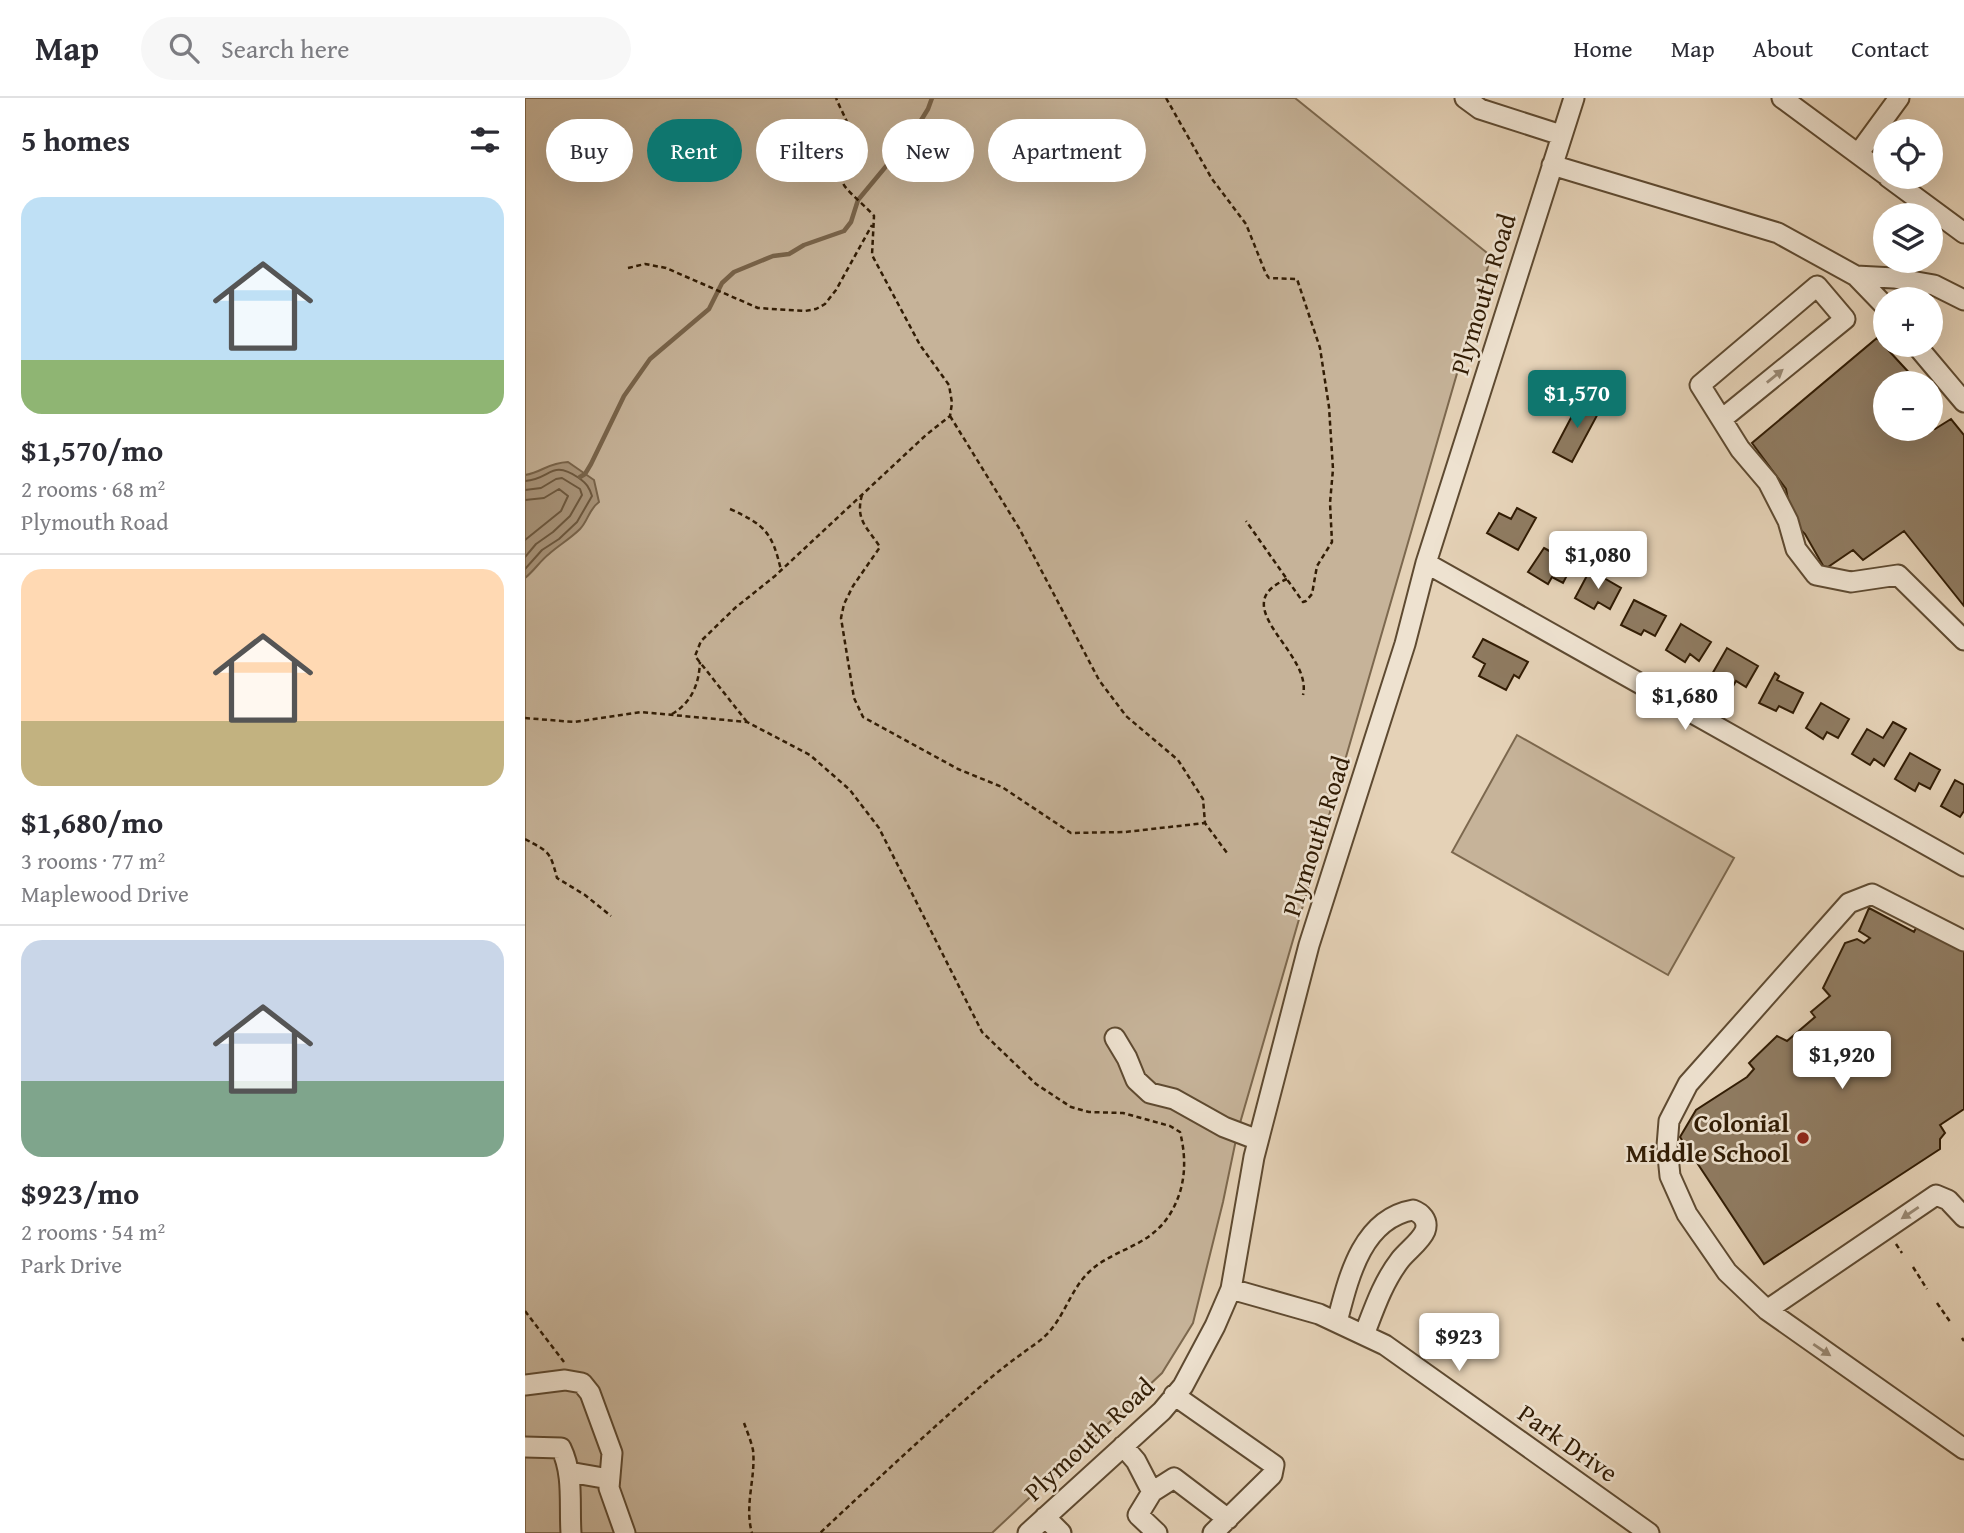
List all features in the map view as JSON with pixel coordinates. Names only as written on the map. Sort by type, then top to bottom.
[{"type":"street","points":[[1465,98],[1481,108],[1561,135]]},
{"type":"street","name":"Plymouth Road","points":[[1028,1533],[1174,1395],[1199,1359],[1231,1289],[1258,1140],[1309,944],[1405,644],[1426,563],[1574,98]]},
{"type":"street","points":[[1782,98],[1873,166]]},
{"type":"street","points":[[1858,154],[1899,98]]},
{"type":"street","points":[[1552,165],[1778,233],[1856,276],[1873,294]]},
{"type":"street","points":[[1904,189],[1964,233]]},
{"type":"street","points":[[1823,258],[1817,286],[1700,385],[1740,449],[1768,482],[1788,521],[1796,549],[1816,575],[1851,582],[1898,575],[1964,640]]},
{"type":"street","points":[[1856,276],[1894,278],[1934,285],[1964,300]]},
{"type":"street","points":[[1722,419],[1845,319],[1817,286]]},
{"type":"street","points":[[1926,357],[1964,402]]},
{"type":"street","points":[[1426,563],[1964,866]]},
{"type":"street","points":[[1964,941],[1872,894],[1849,903],[1688,1084],[1669,1121],[1667,1146],[1670,1176],[1687,1214],[1727,1272],[1767,1310],[1964,1450]]},
{"type":"street","points":[[1115,1038],[1136,1080],[1150,1093],[1174,1099],[1224,1127],[1258,1140]]},
{"type":"street","points":[[1767,1310],[1936,1195],[1948,1200],[1964,1217]]},
{"type":"street","points":[[1337,1322],[1357,1256],[1369,1238],[1390,1217],[1413,1210],[1420,1213],[1426,1222],[1424,1233],[1399,1260],[1389,1276],[1364,1335]]},
{"type":"street","name":"Park Drive","points":[[1231,1289],[1319,1314],[1385,1345],[1649,1533]]},
{"type":"street","points":[[525,1385],[565,1380],[582,1383],[590,1393],[612,1453],[609,1488],[625,1533]]},
{"type":"street","points":[[1174,1395],[1274,1465],[1272,1475],[1213,1533]]},
{"type":"street","points":[[1123,1446],[1136,1461],[1152,1492]]},
{"type":"street","points":[[525,1447],[561,1448],[568,1462],[571,1533]]},
{"type":"street","points":[[569,1472],[609,1479]]},
{"type":"street","points":[[1157,1533],[1138,1515],[1152,1492],[1174,1478],[1228,1518]]},
{"type":"street","points":[[1045,1517],[1061,1533]]},
{"type":"path","points":[[747,722],[695,656],[701,641],[950,416],[952,403],[949,384],[920,345],[872,255],[874,216],[865,204],[845,188],[842,181],[852,148],[851,133],[836,98]]},
{"type":"path","points":[[1166,98],[1212,179],[1246,224],[1266,274],[1269,278],[1297,279],[1320,348],[1329,407],[1333,469],[1330,503],[1332,542],[1317,566],[1312,594],[1306,601],[1303,602],[1246,522]]},
{"type":"path","points":[[628,268],[645,264],[666,268],[758,308],[805,311],[816,309],[825,304],[836,290],[873,222]]},
{"type":"path","points":[[950,416],[1024,537],[1099,680],[1126,716],[1178,760],[1203,799],[1205,823],[1227,853]]},
{"type":"path","points":[[863,492],[859,517],[880,547],[853,586],[844,604],[841,618],[854,698],[863,717],[958,769],[1002,787],[1071,833],[1125,832],[1205,823]]},
{"type":"path","points":[[730,509],[759,524],[769,534],[781,570]]},
{"type":"path","points":[[1287,579],[1270,588],[1264,595],[1263,611],[1303,676],[1303,695]]},
{"type":"path","points":[[672,714],[684,707],[697,687],[700,662]]},
{"type":"path","points":[[525,718],[574,722],[628,712],[747,722],[810,755],[850,790],[879,828],[982,1032],[1037,1084],[1072,1107],[1089,1112],[1123,1113],[1170,1126],[1180,1132],[1185,1150],[1181,1192],[1170,1214],[1152,1235],[1090,1271],[1044,1338],[966,1398],[820,1533]]},
{"type":"path","points":[[525,839],[544,847],[552,858],[557,878],[585,895],[611,916]]},
{"type":"path","points":[[1893,1240],[1902,1253]]},
{"type":"path","points":[[1913,1268],[1927,1289]]},
{"type":"path","points":[[1937,1303],[1951,1323]]},
{"type":"path","points":[[525,1311],[582,1383]]},
{"type":"path","points":[[744,1423],[753,1450],[752,1482],[748,1501],[752,1533]]},
{"type":"shaded area","points":[[525,98],[1295,98],[1491,256],[1238,1130],[1193,1323],[1162,1373],[992,1533],[525,1533]]},
{"type":"shaded area","points":[[1517,735],[1734,858],[1668,975],[1452,852]]},
{"type":"water","points":[[568,462],[594,480],[599,502],[580,529],[525,578],[525,475]]},
{"type":"building","points":[[1873,341],[1873,357],[1895,357],[1908,371],[1873,371],[1873,441],[1943,441],[1943,424],[1951,419],[1964,435],[1964,606],[1904,531],[1863,560],[1853,550],[1825,569],[1805,534],[1792,521],[1786,489],[1752,443]]},
{"type":"building","points":[[1582,397],[1601,408],[1572,462],[1553,452]]},
{"type":"building","points":[[1517,508],[1536,518],[1518,550],[1487,533],[1499,513],[1511,519]]},
{"type":"building","points":[[1544,548],[1573,564],[1563,583],[1552,577],[1548,584],[1528,572]]},
{"type":"building","points":[[1590,570],[1621,588],[1610,609],[1598,602],[1594,609],[1575,598]]},
{"type":"building","points":[[1634,600],[1666,616],[1655,636],[1644,630],[1641,635],[1621,625]]},
{"type":"building","points":[[1681,624],[1711,642],[1699,661],[1690,654],[1685,662],[1666,650]]},
{"type":"building","points":[[1483,639],[1528,662],[1519,678],[1514,675],[1506,690],[1479,676],[1485,664],[1473,657]]},
{"type":"building","points":[[1727,648],[1758,666],[1746,687],[1736,681],[1732,688],[1711,676]]},
{"type":"building","points":[[1775,673],[1779,676],[1777,680],[1803,693],[1793,713],[1779,706],[1776,711],[1759,703]]},
{"type":"building","points":[[1821,703],[1849,719],[1838,738],[1827,732],[1823,739],[1806,728]]},
{"type":"building","points":[[1893,722],[1906,729],[1884,766],[1874,759],[1870,765],[1852,754],[1867,729],[1883,738]]},
{"type":"building","points":[[1910,753],[1940,770],[1930,789],[1919,783],[1915,791],[1895,779]]},
{"type":"building","points":[[1955,780],[1964,785],[1964,811],[1960,817],[1941,806]]},
{"type":"building","name":"Colonial Middle School","points":[[1869,908],[1914,932],[1918,924],[1964,948],[1964,1109],[1940,1125],[1945,1133],[1940,1139],[1940,1149],[1764,1264],[1680,1137],[1696,1110],[1747,1077],[1754,1069],[1749,1063],[1777,1036],[1787,1041],[1815,1017],[1811,1012],[1830,996],[1823,988],[1845,943],[1857,939],[1864,943],[1870,938],[1859,931]]},
{"type":"waterway","points":[[580,477],[591,464],[624,396],[650,359],[709,309],[722,283],[734,272],[773,256],[789,254],[804,245],[844,231],[851,222],[858,200],[912,135],[932,98]]},
{"type":"place","name":"Colonial Middle School","points":[[1803,1138]]}]
